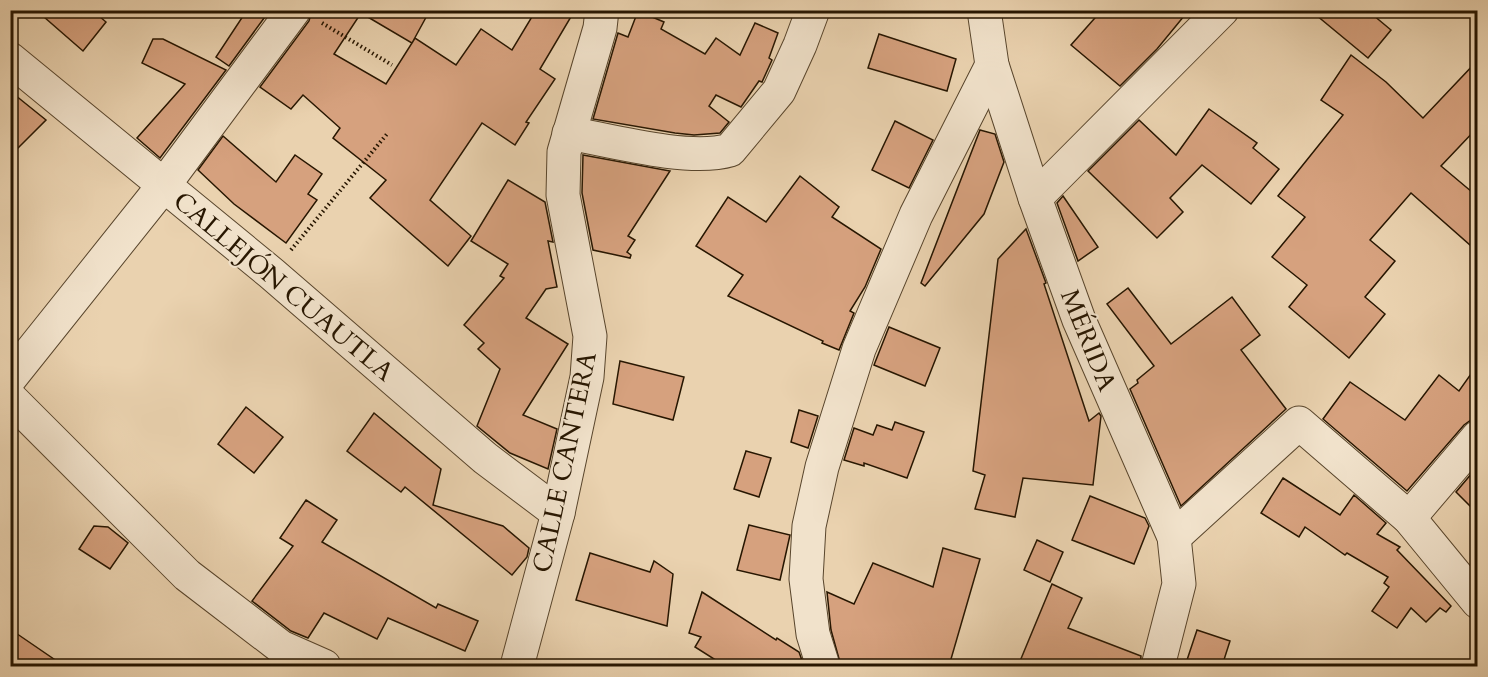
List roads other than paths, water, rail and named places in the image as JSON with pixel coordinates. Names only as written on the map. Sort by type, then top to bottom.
[{"type":"street","name":"CALLE CANTERA","points":[[517,666],[558,513],[587,377],[590,336],[563,195],[564,152],[600,28],[602,10]]},
{"type":"street","points":[[569,133],[684,153],[730,150],[779,91],[813,10]]},
{"type":"street","name":"MÉRIDA","points":[[984,10],[992,64],[1035,198],[1079,320],[1174,537],[1179,584],[1158,666]]},
{"type":"street","points":[[1035,198],[1222,10]]},
{"type":"street","points":[[10,378],[164,185],[307,17]]},
{"type":"street","name":"CALLEJÓN CUAUTLA","points":[[10,59],[271,273],[485,458],[558,513]]},
{"type":"street","points":[[823,666],[813,634],[806,579],[809,526],[822,467],[858,349],[916,215],[992,64]]},
{"type":"street","points":[[10,398],[187,575],[274,656],[324,666]]},
{"type":"street","points":[[1174,537],[1299,423],[1409,518],[1478,602]]},
{"type":"street","points":[[1409,518],[1478,437]]}]
